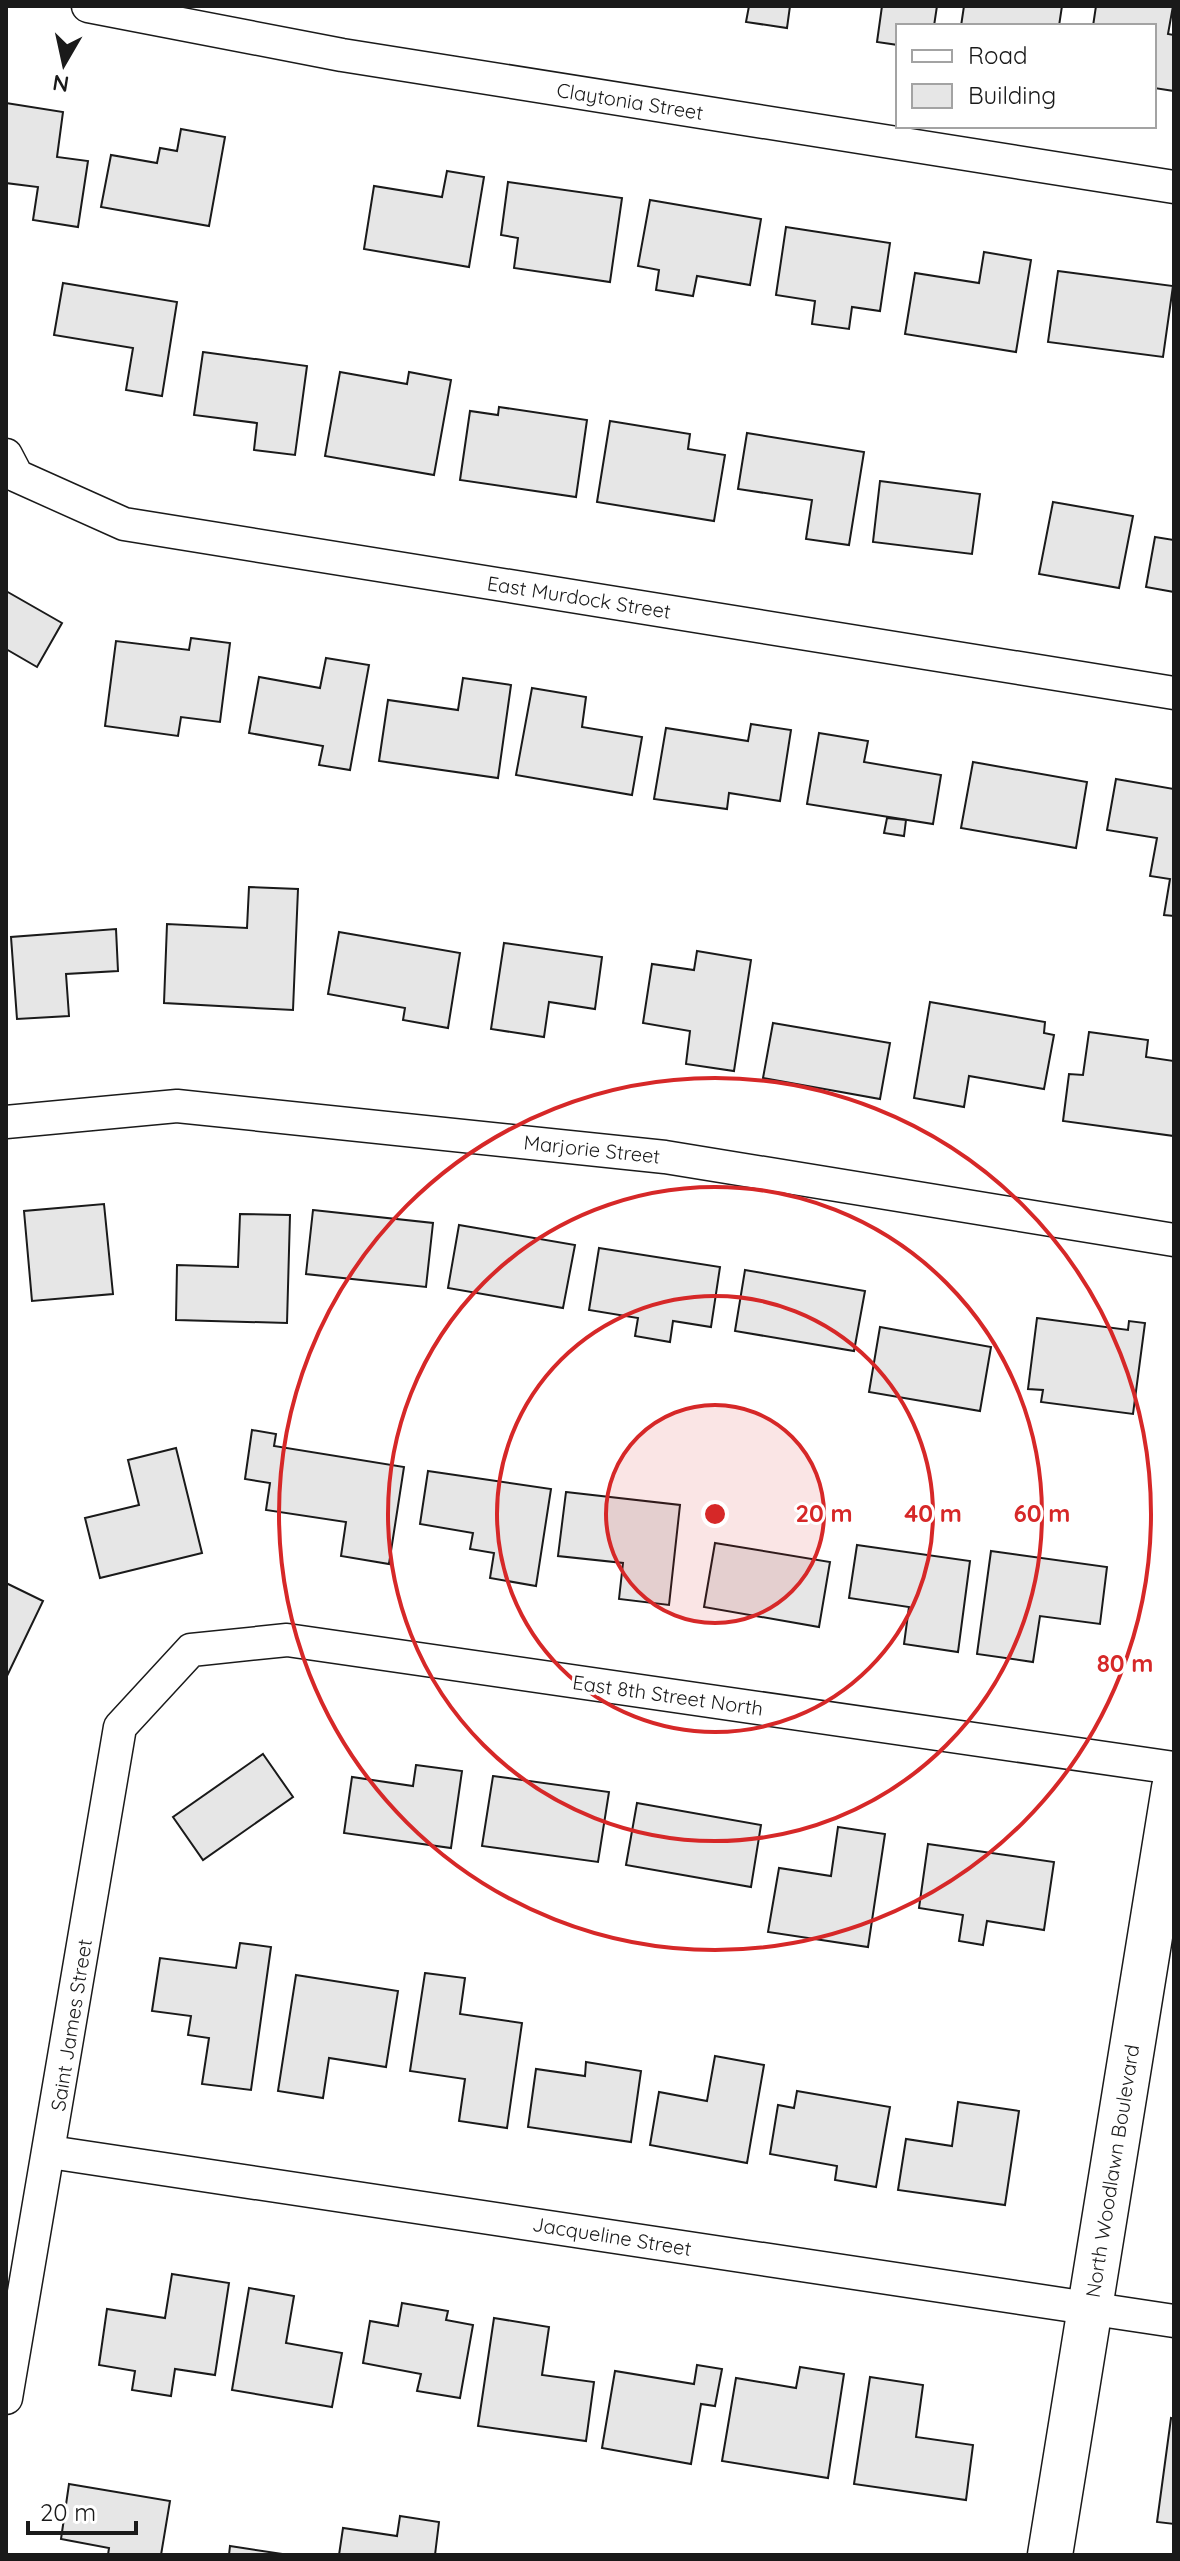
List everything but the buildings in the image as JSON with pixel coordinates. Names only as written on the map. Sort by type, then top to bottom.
[{"type":"main road","name":"North Woodlawn Boulevard","points":[[1050,2555],[1174,1788]]},
{"type":"street","name":"Claytonia Street","points":[[88,6],[342,55],[1174,187]]},
{"type":"street","name":"East Murdock Street","points":[[6,455],[17,476],[124,524],[1174,693]]},
{"type":"street","name":"Marjorie Street","points":[[6,1122],[177,1106],[665,1157],[1174,1240]]},
{"type":"street","name":"East 8th Street North","points":[[172,1671],[191,1650],[287,1640],[1174,1768]]},
{"type":"street","name":"Saint James Street","points":[[6,2398],[120,1727],[172,1671]]},
{"type":"street","name":"Jacqueline Street","points":[[50,2152],[1174,2321]]}]
